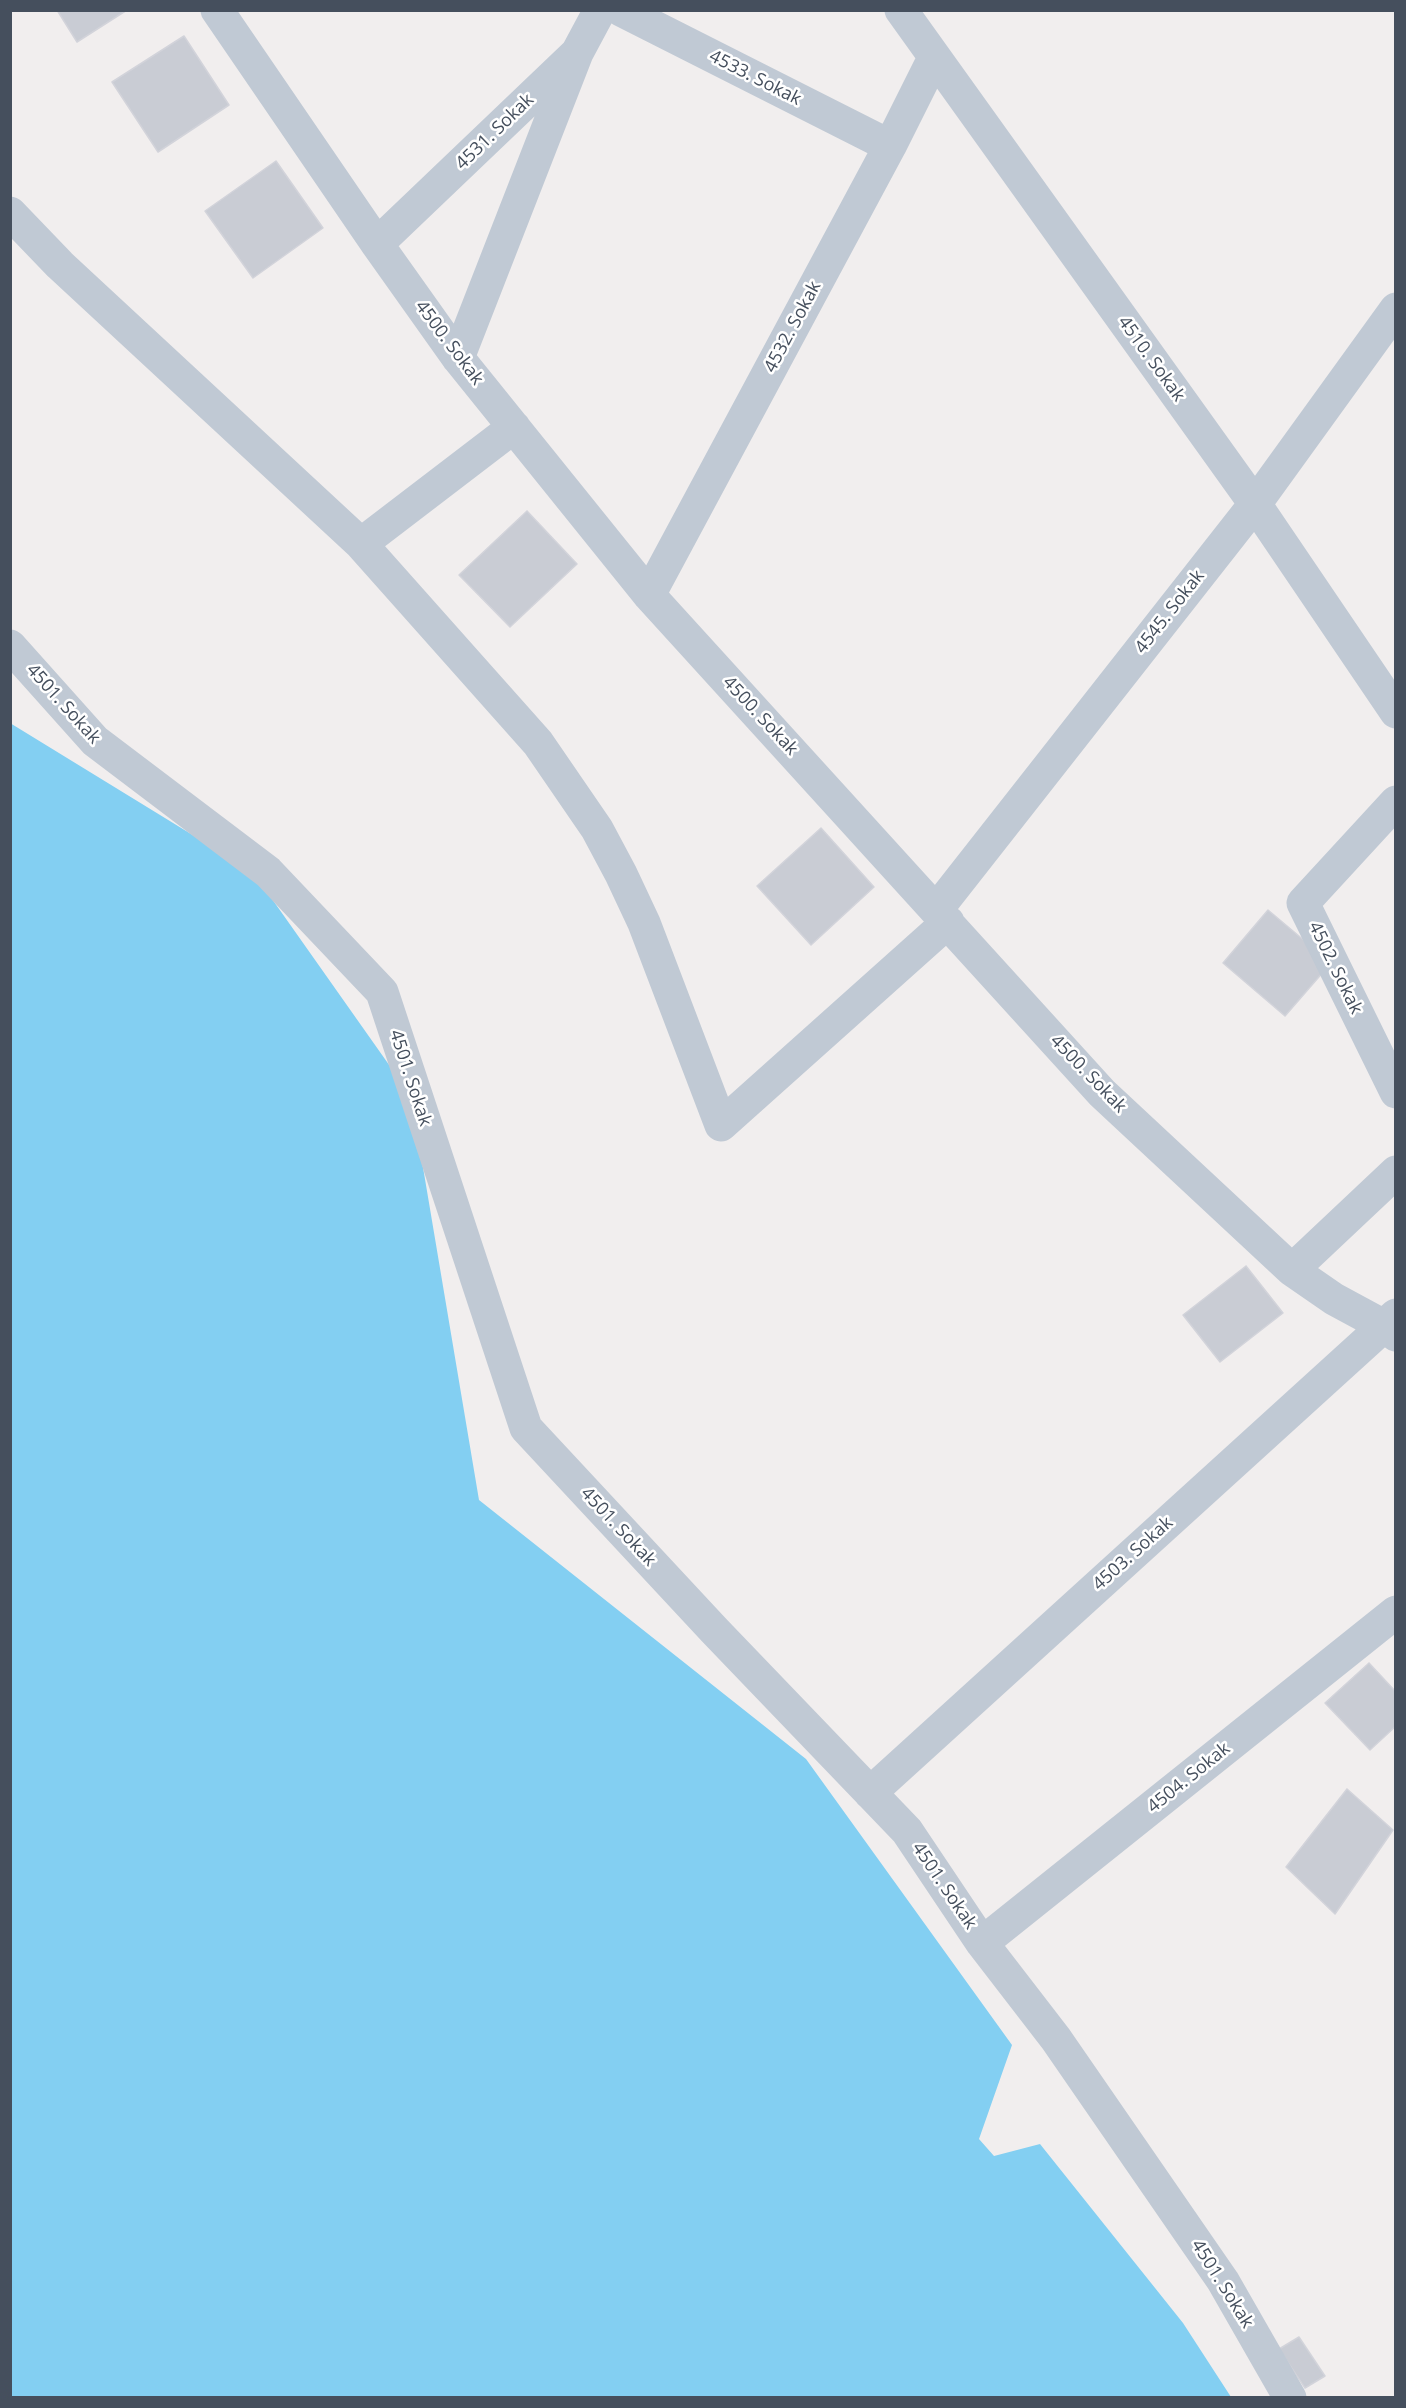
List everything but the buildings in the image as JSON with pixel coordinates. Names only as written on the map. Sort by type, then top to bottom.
[{"type":"street","name":"4500. Sokak","points":[[217,10],[458,358],[649,595],[1102,1093],[1292,1270],[1334,1299],[1392,1325]]},
{"type":"street","name":"4533. Sokak","points":[[621,10],[890,146]]},
{"type":"street","name":"4510. Sokak","points":[[901,10],[1255,504],[1395,712]]},
{"type":"street","name":"4531. Sokak","points":[[377,244],[584,26]]},
{"type":"street","points":[[458,358],[584,26]]},
{"type":"street","name":"4532. Sokak","points":[[649,595],[890,146],[934,58]]},
{"type":"street","points":[[10,213],[60,265],[361,544],[514,427]]},
{"type":"street","name":"4545. Sokak","points":[[361,544],[538,742],[597,829],[644,923],[721,1125],[942,915],[1255,504],[1395,309]]},
{"type":"street","name":"4501. Sokak","points":[[10,645],[95,741],[268,872],[382,992],[526,1428],[907,1831],[982,1943],[1056,2039],[1223,2281],[1290,2397]]},
{"type":"street","name":"4502. Sokak","points":[[1395,802],[1303,903],[1395,1092]]},
{"type":"street","points":[[1292,1270],[1395,1172]]},
{"type":"street","name":"4503. Sokak","points":[[870,1793],[1392,1325]]},
{"type":"street","name":"4504. Sokak","points":[[982,1943],[1395,1612]]},
{"type":"water","points":[[10,723],[253,872],[411,1096],[479,1500],[806,1759],[1012,2045],[979,2139],[994,2156],[1040,2144],[1183,2323],[1231,2397],[11,2397]]}]
